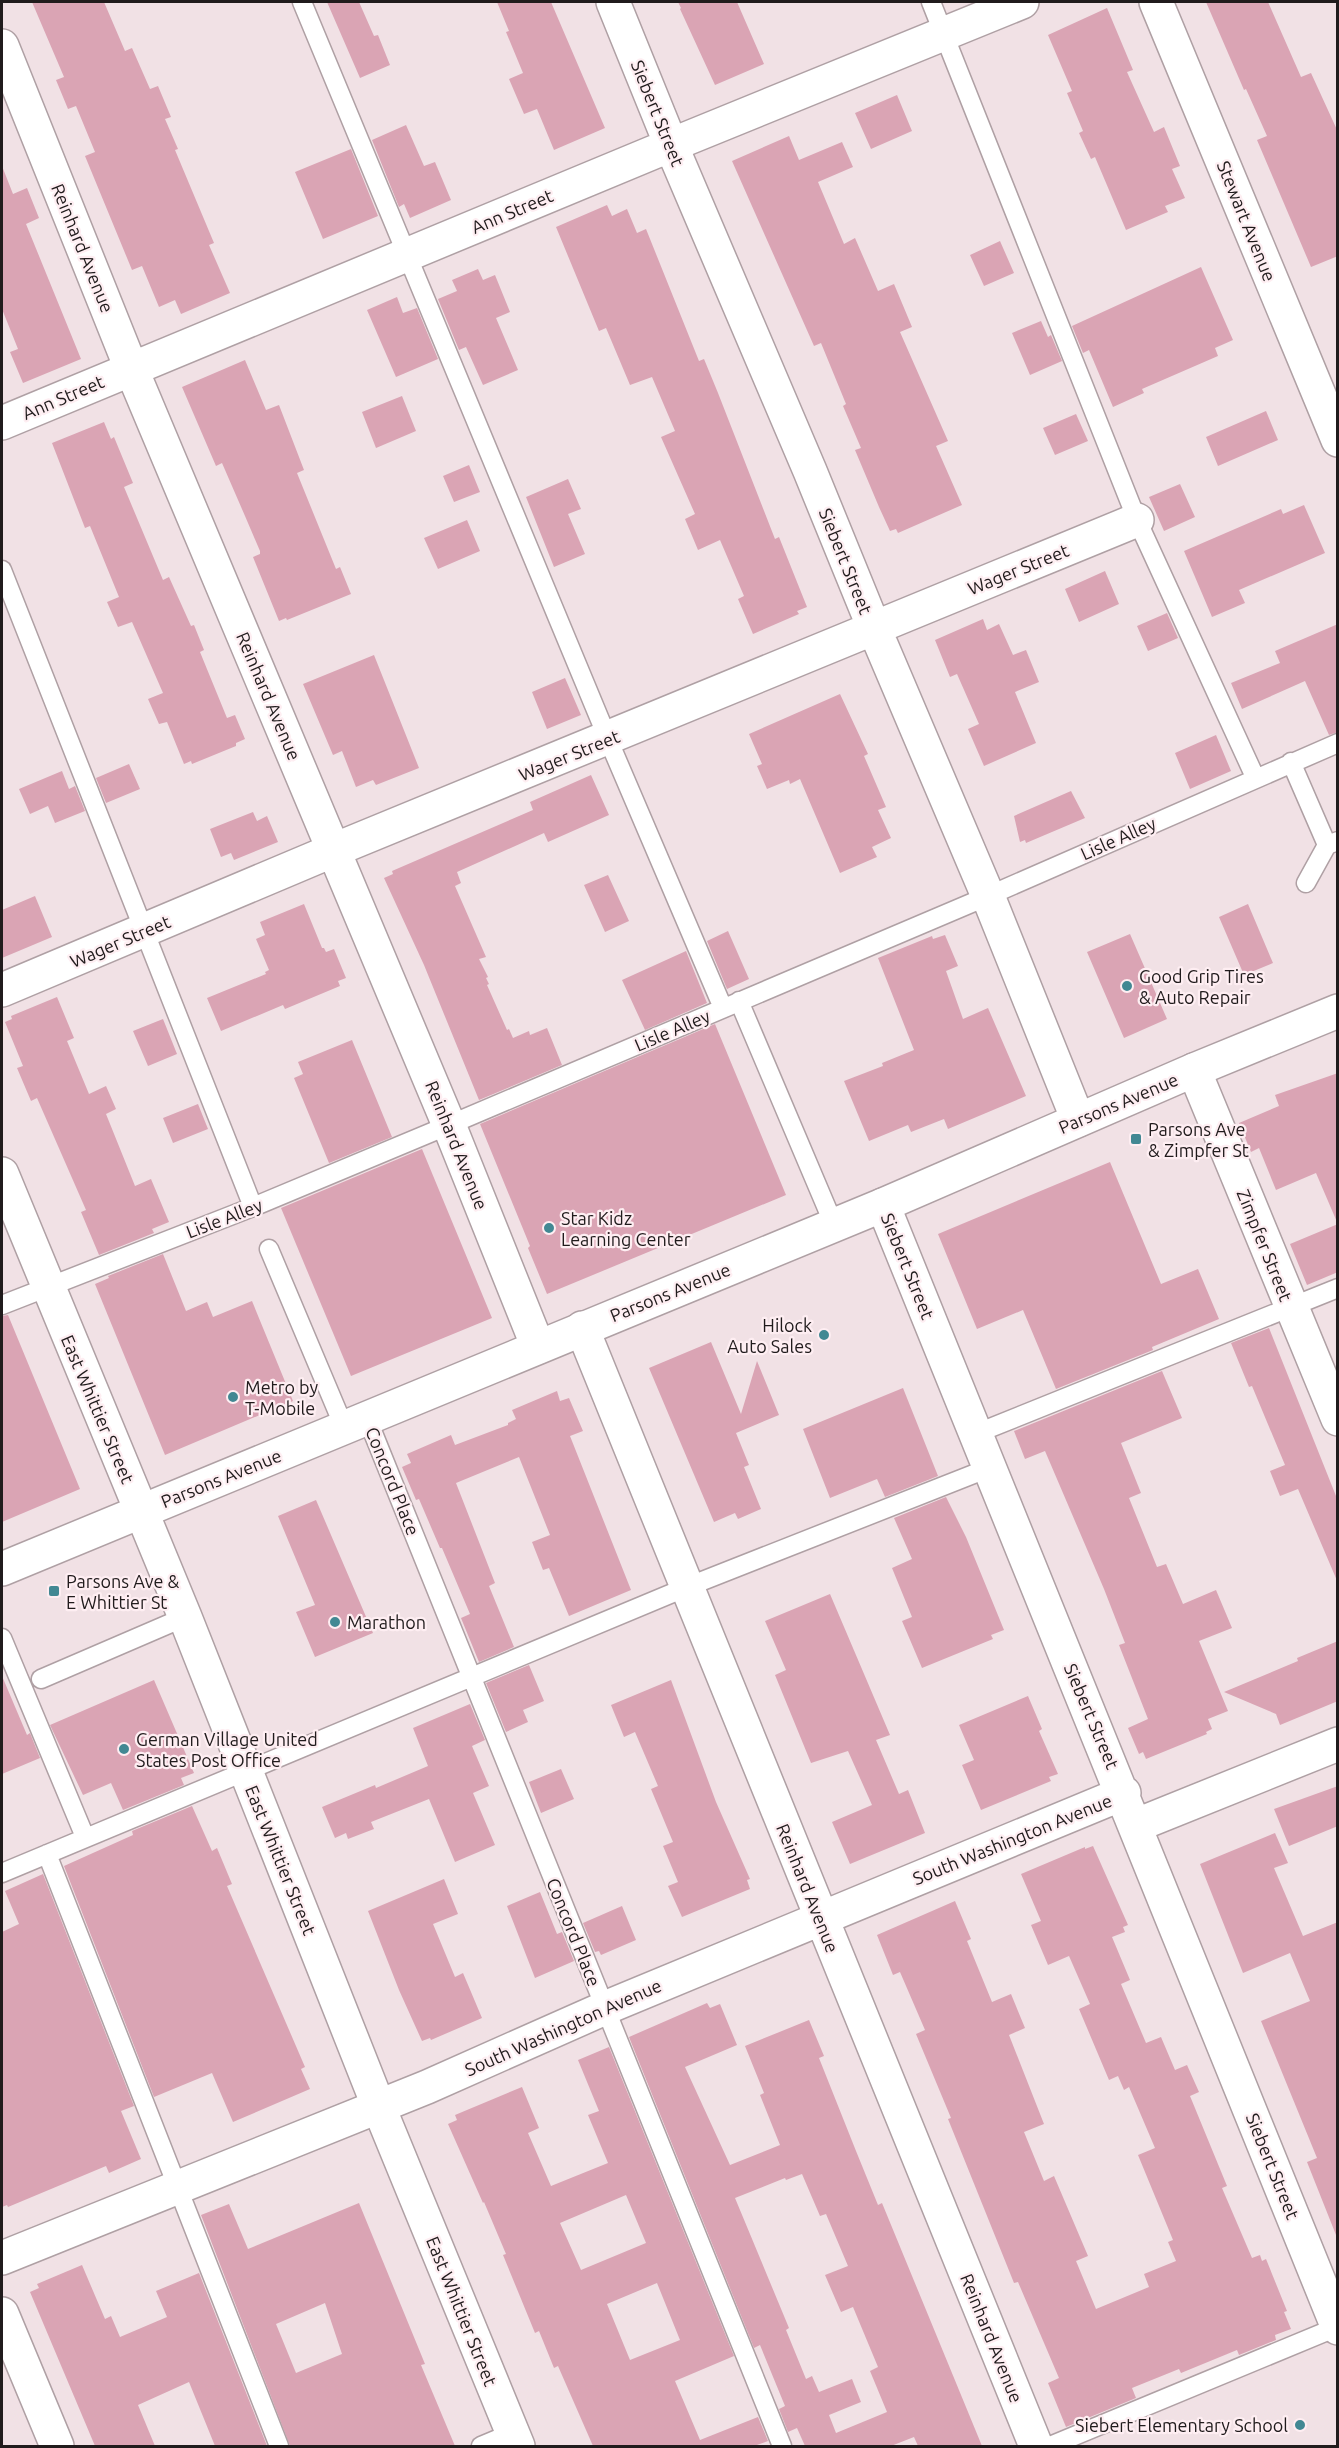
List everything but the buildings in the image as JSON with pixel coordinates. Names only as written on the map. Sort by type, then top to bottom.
[{"type":"street","name":"Siebert Street","points":[[613,2],[670,145],[810,471],[988,896],[1078,1120]]},
{"type":"street","name":"Ann Street","points":[[2,423],[670,145],[1022,2]]},
{"type":"street","name":"Stewart Avenue","points":[[1156,2],[1338,440]]},
{"type":"street","name":"Reinhard Avenue","points":[[2,46],[131,368],[449,1125],[538,1347]]},
{"type":"street","name":"Wager Street","points":[[2,990],[334,850],[1137,520]]},
{"type":"street","name":"Parsons Avenue","points":[[2,1569],[834,1225],[1194,1070],[1338,1011]]},
{"type":"street","name":"Zimpfer Street","points":[[1194,1070],[1338,1419]]},
{"type":"street","name":"East Whittier Street","points":[[2,1174],[185,1617],[378,2105],[515,2440]]},
{"type":"street","name":"Siebert Street","points":[[883,1204],[975,1434],[1137,1825],[1337,2327]]},
{"type":"street","name":"Reinhard Avenue","points":[[582,1328],[1036,2446]]},
{"type":"street","points":[[1137,1825],[1338,1744]]},
{"type":"street","name":"South Washington Avenue","points":[[2,2258],[427,2087],[605,2008],[1124,1793]]},
{"type":"street","points":[[2,2314],[57,2446]]},
{"type":"lane","points":[[302,2],[608,739],[834,1225]]},
{"type":"lane","points":[[931,2],[1137,520],[1255,777]]},
{"type":"lane","points":[[2,570],[146,930],[253,1207]]},
{"type":"lane","name":"Lisle Alley","points":[[2,1305],[253,1207],[449,1125],[988,896],[1255,777],[1338,743]]},
{"type":"lane","points":[[1291,762],[1332,843],[1306,884]]},
{"type":"lane","name":"Concord Place","points":[[269,1249],[356,1422],[471,1677],[782,2446]]},
{"type":"lane","points":[[975,1434],[1338,1288]]},
{"type":"lane","points":[[2,1873],[687,1587],[989,1468]]},
{"type":"lane","points":[[41,1679],[185,1617]]},
{"type":"lane","points":[[3,1645],[85,1837]]},
{"type":"lane","points":[[47,1854],[279,2446]]},
{"type":"lane","points":[[1050,2446],[1337,2327]]},
{"type":"lane","points":[[482,2446],[515,2440]]},
{"type":"place","name":"Good Grip Tires & Auto Repair","points":[[1127,986]]},
{"type":"place","name":"Parsons Ave & Zimpfer St","points":[[1136,1139]]},
{"type":"place","name":"Star Kidz Learning Center","points":[[549,1228]]},
{"type":"place","name":"Hilock Auto Sales","points":[[824,1335]]},
{"type":"place","name":"Metro by T-Mobile","points":[[233,1397]]},
{"type":"place","name":"Parsons Ave & E Whittier St","points":[[54,1591]]},
{"type":"place","name":"Marathon","points":[[335,1622]]},
{"type":"place","name":"German Village United States Post Office","points":[[124,1749]]},
{"type":"place","name":"Siebert Elementary School","points":[[1300,2425]]}]
